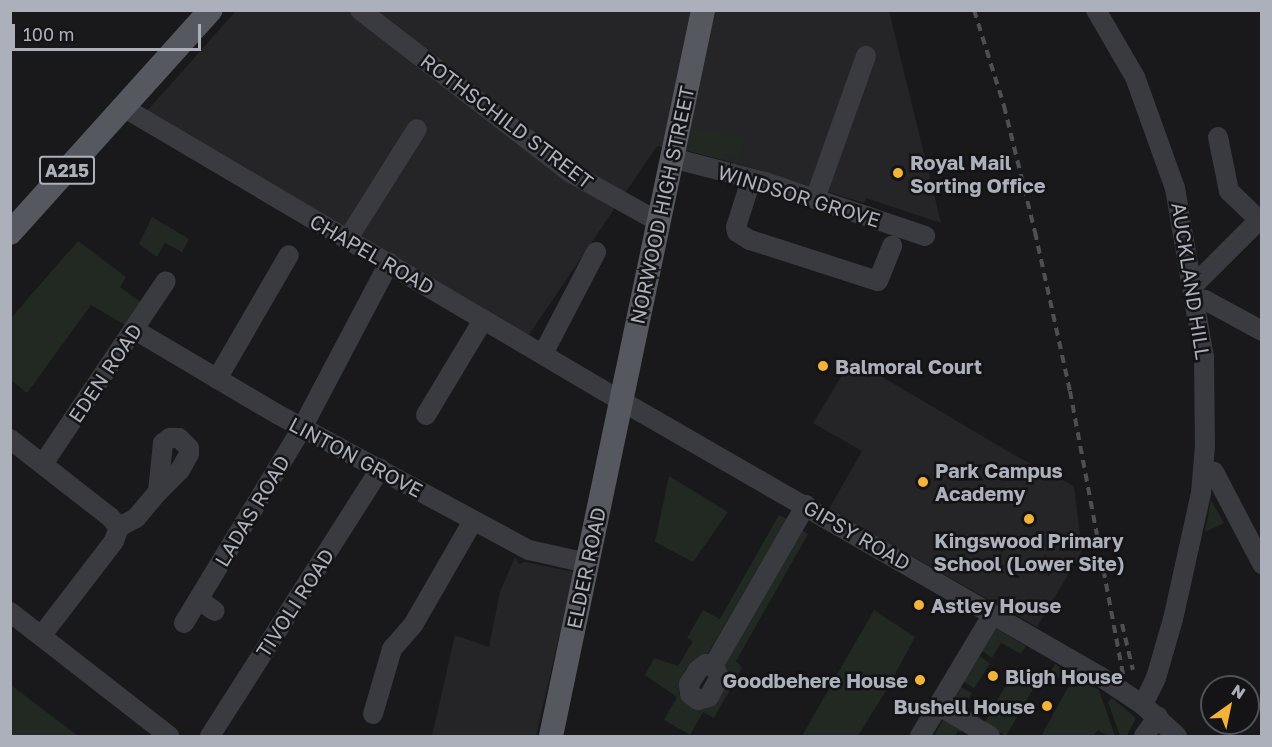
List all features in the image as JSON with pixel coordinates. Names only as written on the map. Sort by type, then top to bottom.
[{"type":"main road","name":"A215","points":[[10,233],[211,10]]},
{"type":"main road","name":"NORWOOD HIGH STREET","points":[[621,399],[703,10]]},
{"type":"main road","name":"ELDER ROAD","points":[[551,736],[621,399]]},
{"type":"street","name":"ROTHSCHILD STREET","points":[[360,10],[571,173],[659,222]]},
{"type":"street","name":"AUCKLAND HILL","points":[[1096,10],[1135,77],[1175,188],[1195,292],[1204,357],[1204,469],[1192,540],[1156,678],[1144,736]]},
{"type":"street","points":[[815,199],[866,56]]},
{"type":"street","name":"CHAPEL ROAD","points":[[123,107],[621,399]]},
{"type":"street","points":[[347,240],[417,129]]},
{"type":"street","points":[[1218,137],[1229,190],[1260,219],[1195,292],[1205,300],[1262,331]]},
{"type":"street","name":"WINDSOR GROVE","points":[[672,158],[815,199],[925,236]]},
{"type":"street","points":[[751,180],[736,226],[736,232],[750,240],[878,281],[892,246]]},
{"type":"street","points":[[543,354],[596,252]]},
{"type":"street","points":[[217,379],[289,255]]},
{"type":"street","name":"LADAS ROAD","points":[[184,623],[207,606],[389,263]]},
{"type":"street","name":"EDEN ROAD","points":[[43,464],[166,281]]},
{"type":"street","points":[[426,416],[483,320]]},
{"type":"street","name":"LINTON GROVE","points":[[135,330],[302,428],[529,550],[587,563]]},
{"type":"street","name":"GIPSY ROAD","points":[[621,399],[993,614],[1151,711],[1177,736]]},
{"type":"street","points":[[10,439],[119,527]]},
{"type":"street","name":"TIVOLI ROAD","points":[[210,736],[380,469]]},
{"type":"street","points":[[1204,469],[1215,472],[1262,564]]},
{"type":"street","points":[[42,635],[114,542],[119,527],[136,518],[158,492]]},
{"type":"street","points":[[713,666],[806,505]]},
{"type":"street","points":[[373,714],[385,644],[413,625],[473,521]]},
{"type":"street","points":[[10,612],[169,736]]},
{"type":"street","points":[[920,736],[993,614]]},
{"type":"street","points":[[939,706],[990,736]]},
{"type":"shaded area","points":[[236,11],[889,11],[941,223],[866,198],[864,203],[756,169],[686,150],[657,146],[528,336],[146,112]]},
{"type":"shaded area","points":[[690,128],[744,138],[738,165],[733,163],[735,156],[726,153],[723,160],[686,150]]},
{"type":"shaded area","points":[[152,217],[189,239],[182,252],[165,243],[157,257],[139,244]]},
{"type":"shaded area","points":[[78,241],[126,277],[120,287],[146,306],[130,328],[91,305],[27,393],[11,380],[11,318]]},
{"type":"shaded area","name":"Park Campus Academy","points":[[852,359],[1016,456],[1074,486],[1082,551],[1037,627],[829,509],[862,451],[813,423]]},
{"type":"shaded area","points":[[669,476],[728,512],[693,562],[655,542]]},
{"type":"shaded area","points":[[1211,500],[1224,523],[1205,532]]},
{"type":"shaded area","points":[[779,515],[787,519],[707,655],[685,670],[679,693],[682,699],[728,678],[725,662],[798,527],[808,534],[736,661],[742,668],[714,718],[703,712],[690,735],[664,720],[677,697],[645,675],[654,658],[678,666],[693,641],[687,638],[703,610],[720,619]]},
{"type":"shaded area","points":[[515,557],[519,564],[525,562],[574,572],[536,736],[432,736],[455,635],[489,647],[500,592]]},
{"type":"shaded area","points":[[874,610],[915,637],[887,689],[858,736],[802,736]]},
{"type":"shaded area","points":[[995,628],[1026,646],[1021,654],[1001,643],[992,658],[982,651]]},
{"type":"shaded area","points":[[979,656],[990,663],[974,688],[963,681]]},
{"type":"shaded area","points":[[1055,664],[1099,690],[1115,736],[1108,736],[1098,730],[1093,736],[1041,736],[1070,684],[1050,673]]},
{"type":"shaded area","points":[[1016,667],[1030,675],[1036,684],[1006,736],[984,724]]},
{"type":"shaded area","points":[[11,685],[78,736],[11,736]]},
{"type":"shaded area","points":[[961,687],[972,693],[964,707],[980,717],[980,722],[951,705]]},
{"type":"shaded area","points":[[1112,698],[1136,718],[1127,736],[1120,736],[1108,702]]},
{"type":"shaded area","points":[[944,718],[963,729],[961,732],[958,731],[955,736],[934,736]]},
{"type":"railway","points":[[974,10],[1004,106],[1035,232],[1070,391],[1123,674]]},
{"type":"railway","points":[[1122,624],[1133,670]]},
{"type":"place","name":"Royal Mail Sorting Office","points":[[898,173]]},
{"type":"place","name":"Balmoral Court","points":[[823,366]]},
{"type":"place","name":"Park Campus Academy","points":[[923,482]]},
{"type":"place","name":"Kingswood Primary School (Lower Site)","points":[[1029,519]]},
{"type":"place","name":"Astley House","points":[[919,605]]},
{"type":"place","name":"Bligh House","points":[[993,676]]},
{"type":"place","name":"Goodbehere House","points":[[920,680]]},
{"type":"place","name":"Bushell House","points":[[1047,706]]}]
